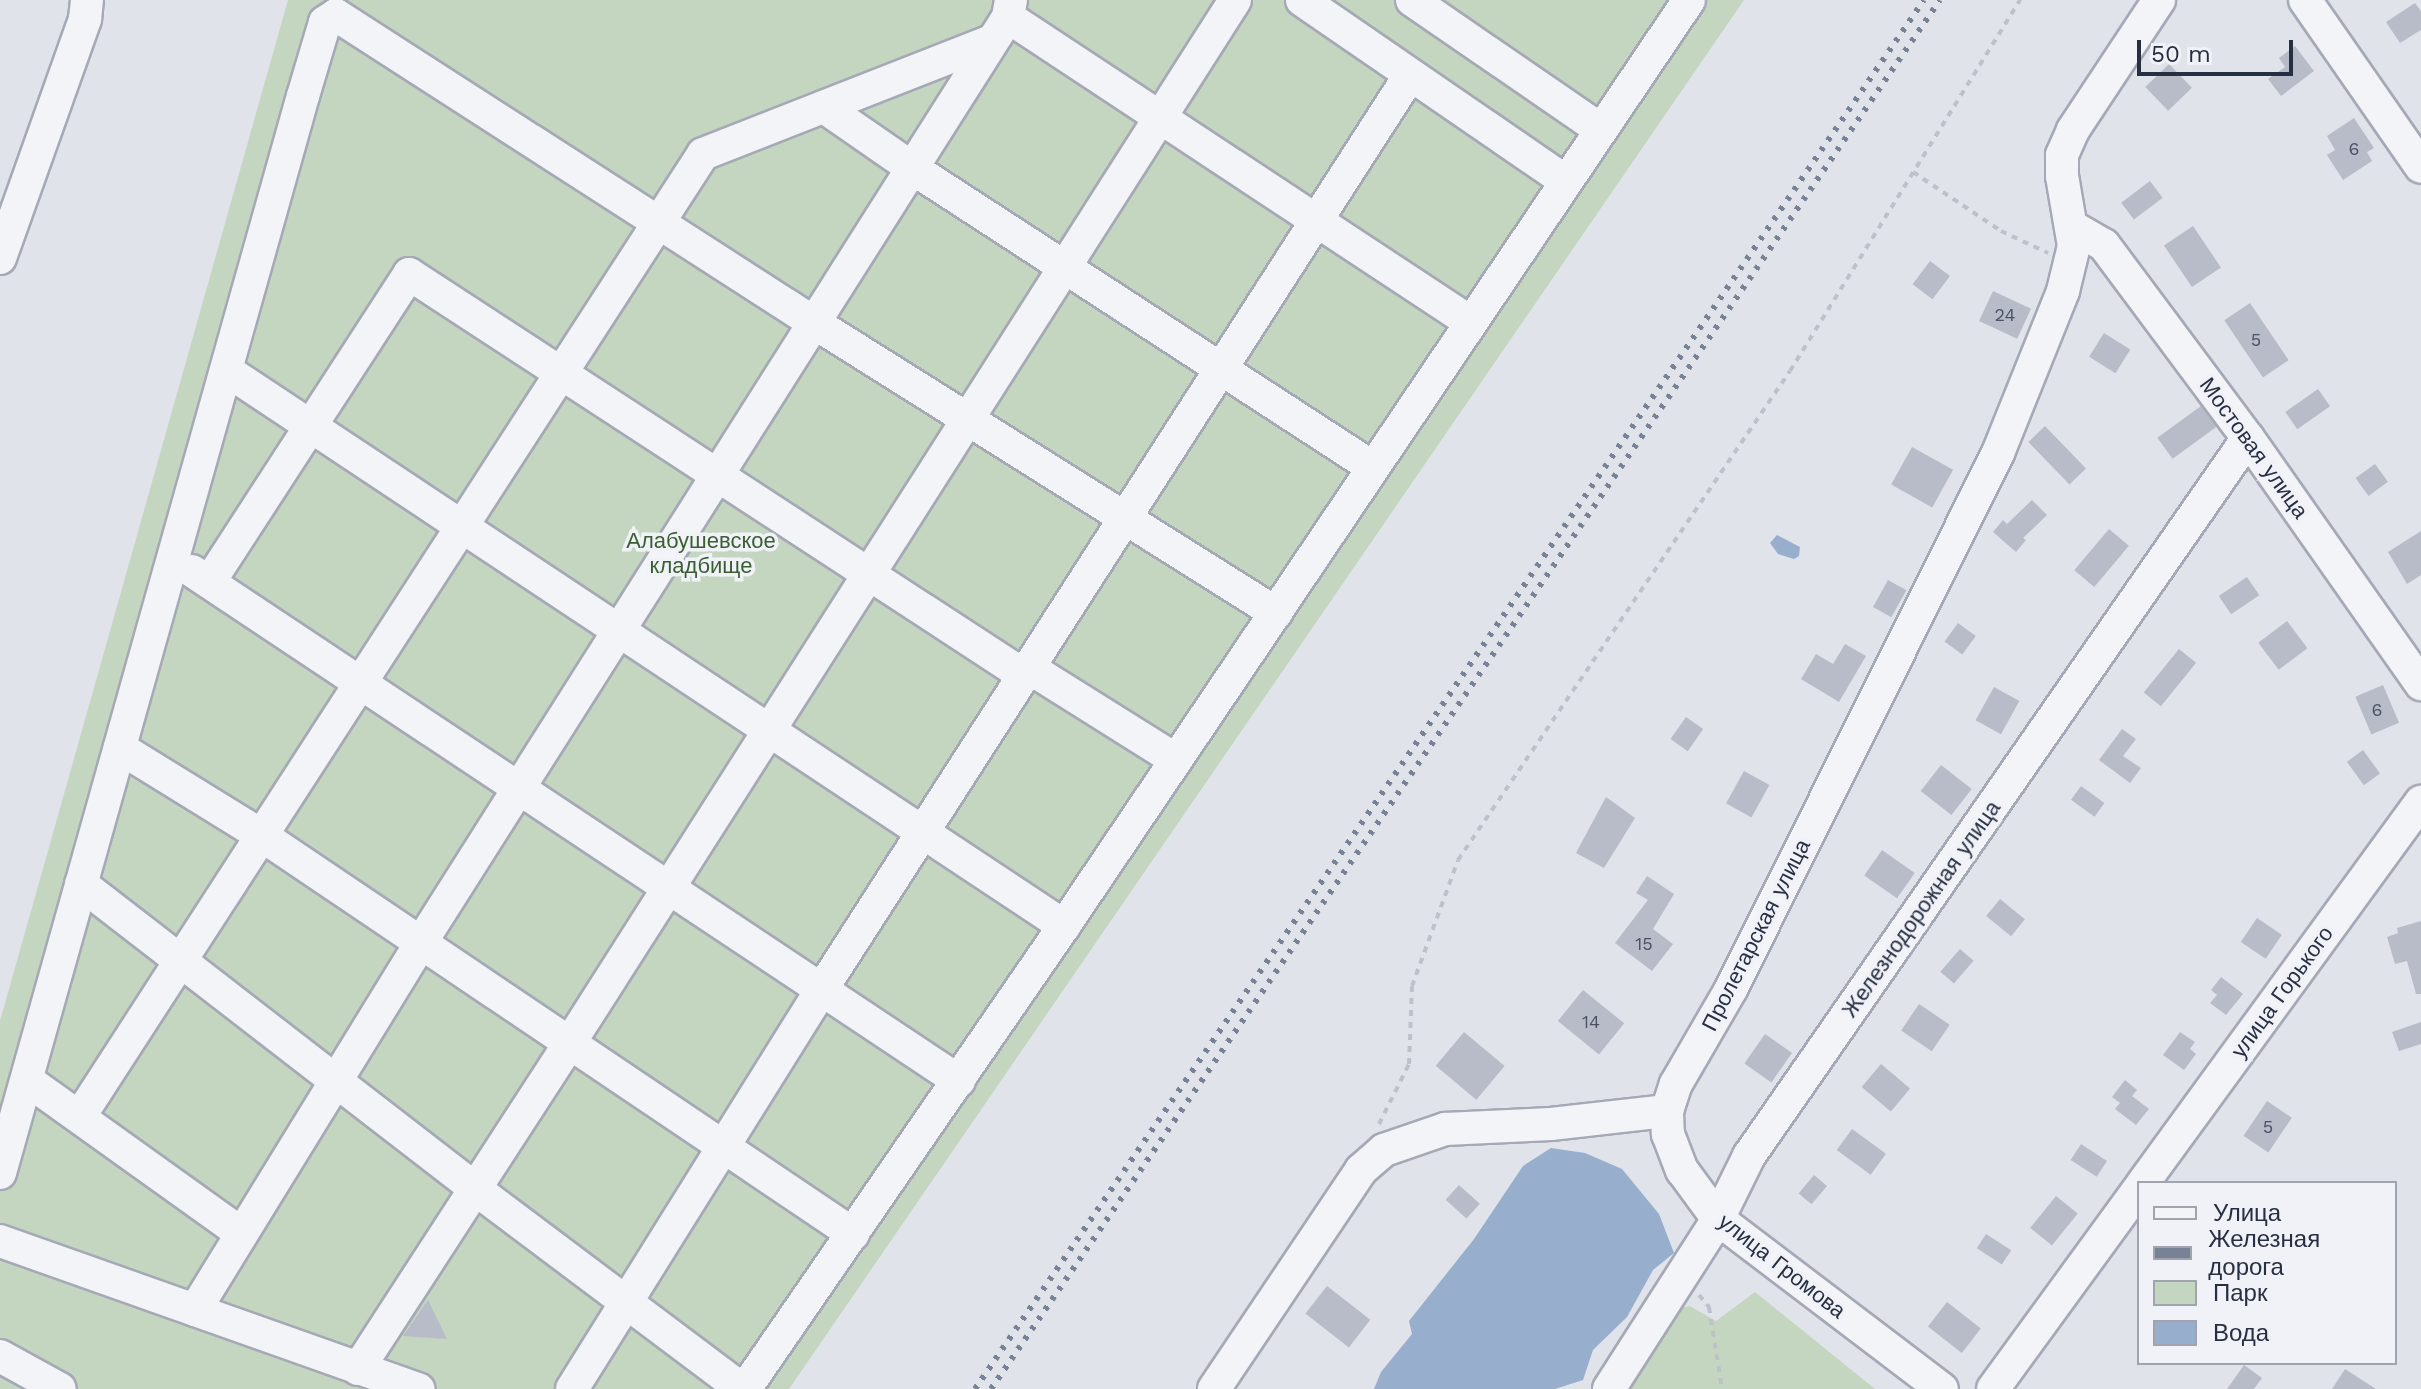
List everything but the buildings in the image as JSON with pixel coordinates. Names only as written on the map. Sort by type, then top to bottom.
[{"type":"street","points":[[0,258],[85,19],[87,0]]},
{"type":"street","points":[[358,1369],[1235,0]]},
{"type":"street","points":[[1302,0],[1565,181]]},
{"type":"street","points":[[1412,0],[1601,130]]},
{"type":"street","points":[[81,884],[182,959],[474,1188],[744,1389],[959,1081],[1689,0]]},
{"type":"street","name":"Пролетарская улица","points":[[1667,1111],[1676,1084],[1731,989],[1998,453],[2063,291],[2074,246],[2062,176],[2062,155],[2073,130],[2159,0]]},
{"type":"street","points":[[2305,0],[2421,167]]},
{"type":"street","points":[[0,1173],[325,22],[336,15],[813,322],[1276,613]]},
{"type":"street","points":[[1003,20],[1159,117],[1470,322]]},
{"type":"street","points":[[80,1116],[703,154],[824,107],[1003,20]]},
{"type":"street","points":[[195,1310],[420,944],[1003,20]]},
{"type":"street","points":[[572,1389],[624,1301],[820,992],[1410,75]]},
{"type":"street","points":[[824,107],[912,168],[1372,467]]},
{"type":"street","name":"Мостовая улица","points":[[2071,226],[2104,245],[2248,438],[2421,684]]},
{"type":"street","points":[[210,581],[409,274],[715,477],[1028,672],[1176,760]]},
{"type":"street","points":[[226,370],[462,530],[1064,926]]},
{"type":"street","name":"Железнодорожная улица","points":[[1609,1389],[1718,1219],[1749,1156],[2248,438]]},
{"type":"street","points":[[173,560],[363,682],[820,992],[959,1081]]},
{"type":"street","points":[[120,748],[261,835],[853,1234]]},
{"type":"street","name":"улица Горького","points":[[2144,1181],[2421,802]]},
{"type":"street","points":[[27,1080],[241,1233]]},
{"type":"street","points":[[1214,1389],[1361,1170],[1384,1150],[1445,1129],[1551,1124],[1667,1111]]},
{"type":"street","name":"улица Громова","points":[[1667,1111],[1668,1134],[1682,1170],[1718,1219],[1942,1389]]},
{"type":"street","points":[[1993,1389],[2137,1192]]},
{"type":"street","points":[[0,1241],[419,1389]]},
{"type":"street","points":[[0,1356],[60,1389]]},
{"type":"path","points":[[1384,1150],[1379,1122],[1409,1064],[1412,986],[1458,860],[1790,371],[2020,0]]},
{"type":"path","points":[[1913,172],[2001,231],[2070,261]]},
{"type":"path","points":[[1682,1275],[1709,1307],[1722,1389]]},
{"type":"green space","name":"Алабушевское кладбище","points":[[288,0],[1744,0],[789,1389],[0,1389],[0,1021]]},
{"type":"green space","points":[[1755,1292],[1875,1389],[1616,1389],[1673,1309],[1690,1306],[1716,1321]]},
{"type":"water","points":[[1777,535],[1800,547],[1799,556],[1794,559],[1778,554],[1770,543]]},
{"type":"water","points":[[1551,1148],[1585,1153],[1622,1169],[1659,1214],[1674,1253],[1653,1270],[1627,1317],[1593,1350],[1583,1380],[1555,1389],[1374,1389],[1381,1372],[1412,1334],[1409,1321],[1474,1239],[1523,1166]]},
{"type":"railway","points":[[975,1389],[1924,0]]},
{"type":"railway","points":[[991,1389],[1940,0]]}]
